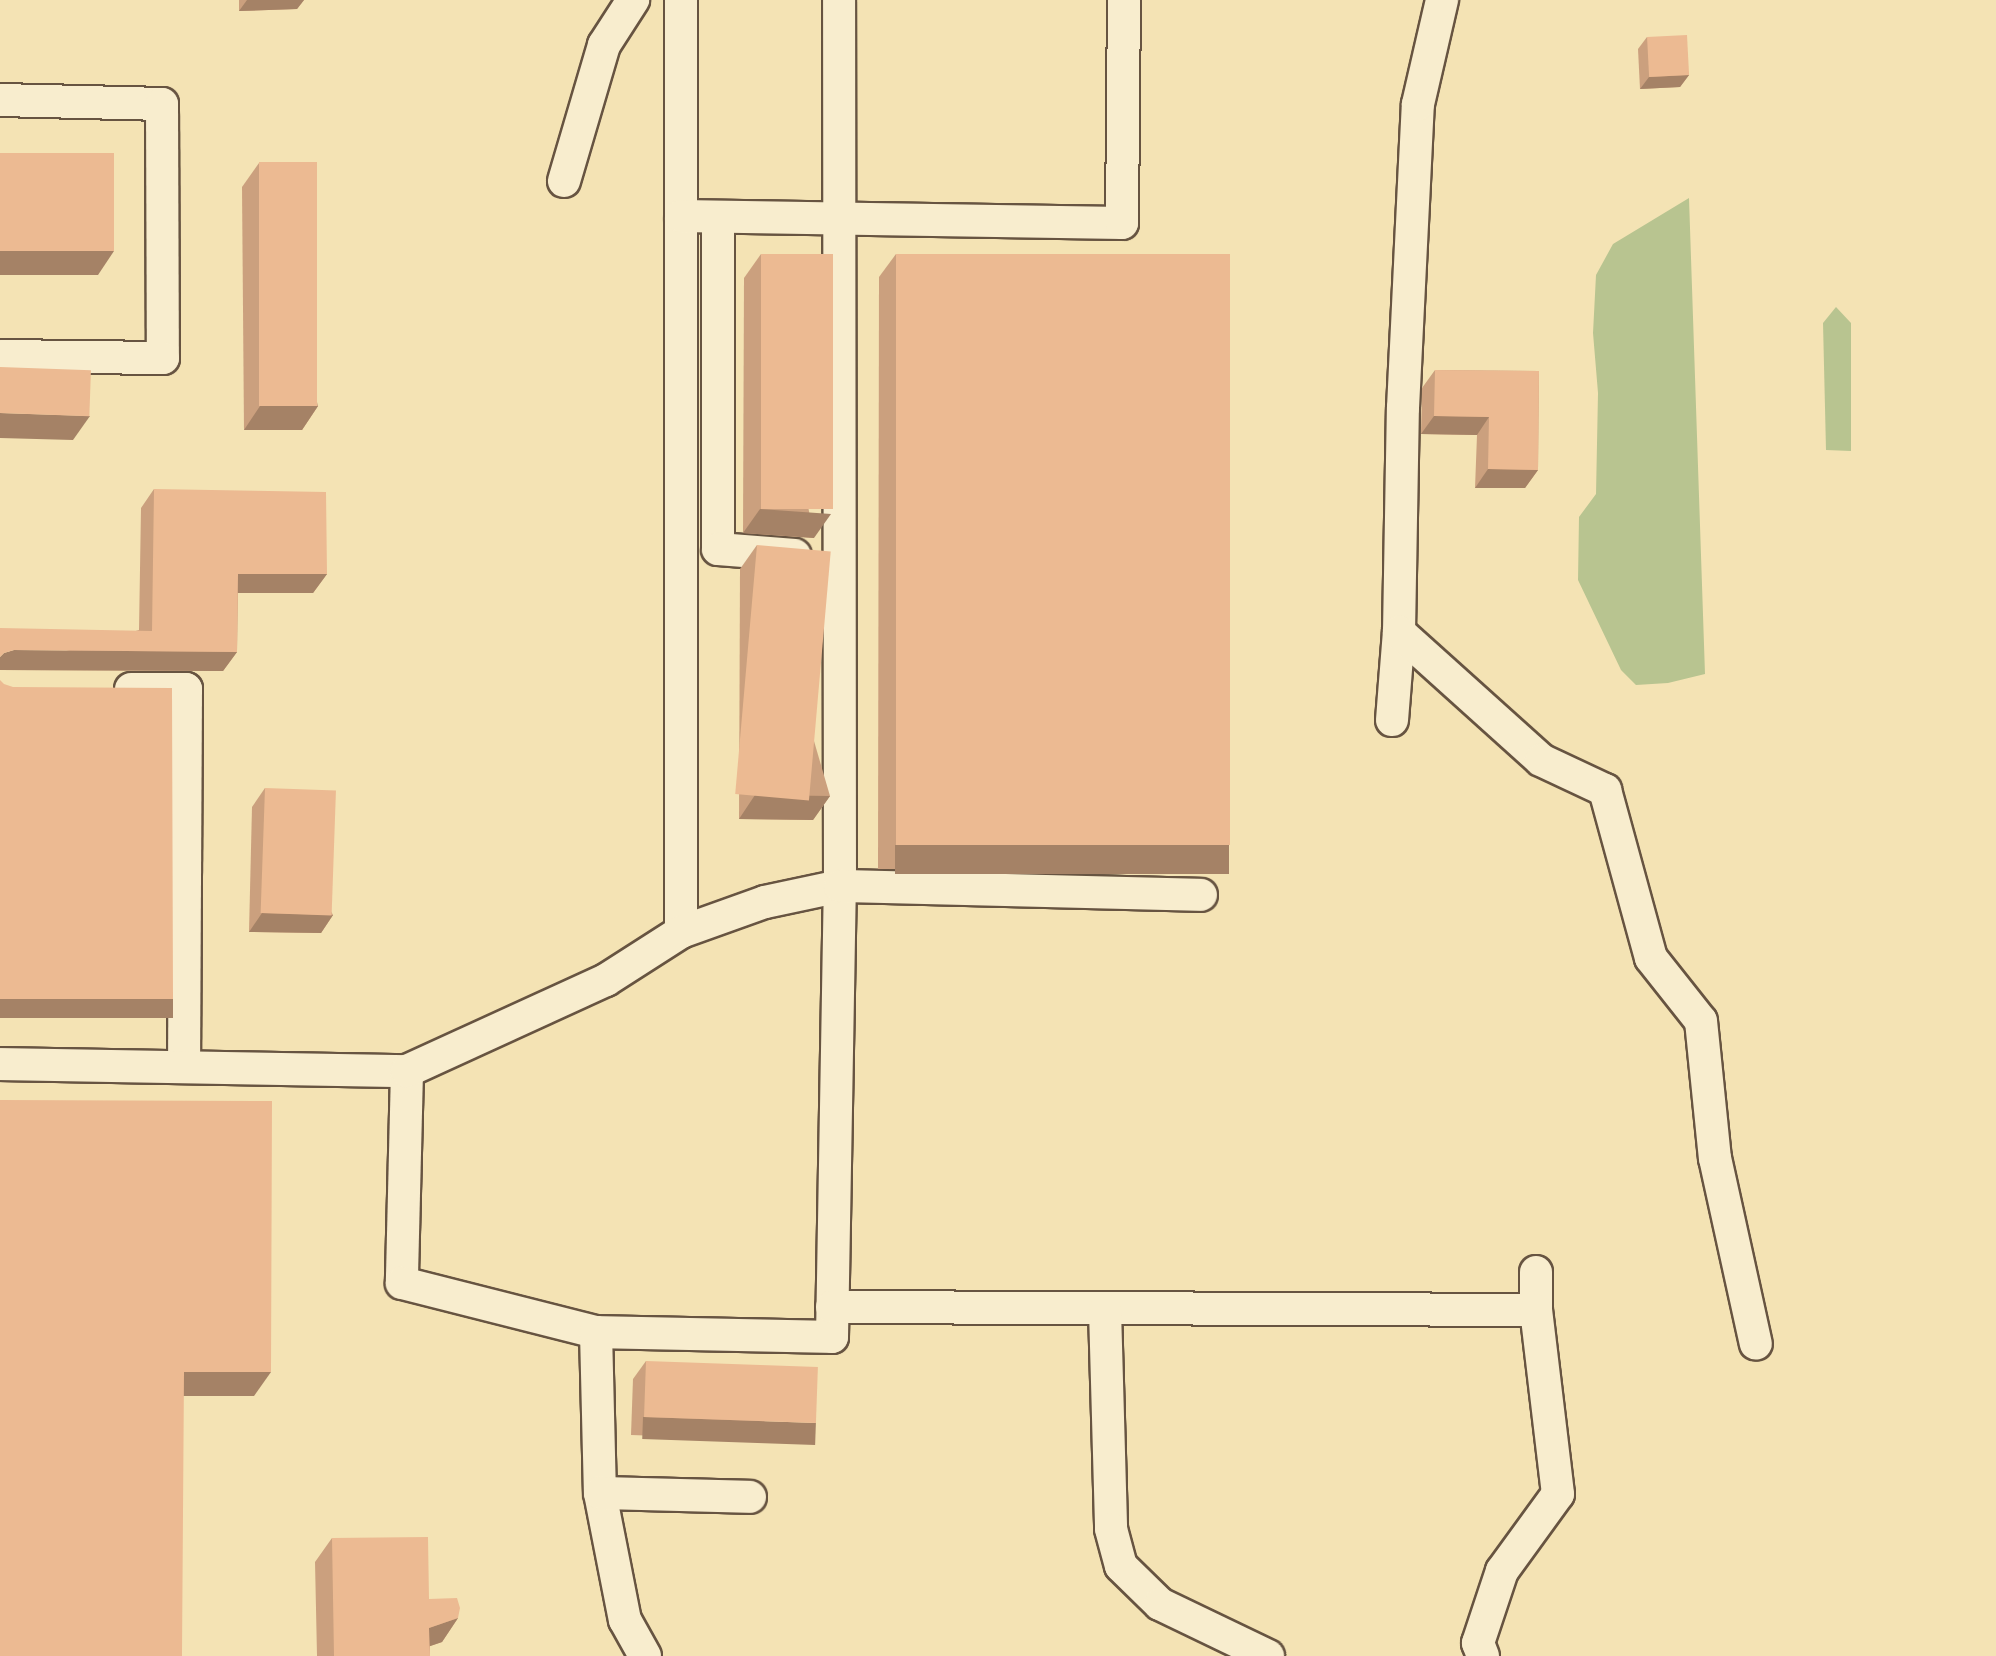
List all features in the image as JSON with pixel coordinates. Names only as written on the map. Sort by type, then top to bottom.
[{"type":"lane","points":[[564,181],[604,45],[633,0]]},
{"type":"lane","points":[[681,0],[681,932]]},
{"type":"lane","points":[[407,1071],[402,1283],[596,1332],[832,1337],[840,886],[839,0]]},
{"type":"lane","points":[[681,216],[1122,223],[1124,0]]},
{"type":"lane","points":[[1392,720],[1399,632],[1403,408],[1418,104],[1443,0]]},
{"type":"lane","points":[[0,100],[162,104],[163,358],[0,356]]},
{"type":"lane","points":[[718,218],[718,549],[841,559]]},
{"type":"lane","points":[[1399,632],[1541,760],[1605,790],[1651,958],[1701,1021],[1715,1158],[1756,1344]]},
{"type":"lane","points":[[106,688],[186,689],[184,1067]]},
{"type":"lane","points":[[0,1064],[407,1071],[606,980],[681,932],[765,902],[840,886],[1201,895]]},
{"type":"lane","points":[[1483,1656],[1478,1643],[1503,1571],[1558,1494],[1536,1310],[1536,1272]]},
{"type":"lane","points":[[832,1307],[1536,1310]]},
{"type":"lane","points":[[1105,1310],[1111,1529],[1121,1566],[1160,1604],[1268,1656]]},
{"type":"lane","points":[[596,1332],[600,1493],[625,1620],[645,1656]]},
{"type":"lane","points":[[600,1493],[750,1497]]},
{"type":"green space","points":[[1689,198],[1705,674],[1668,683],[1636,685],[1621,670],[1578,580],[1579,517],[1596,494],[1598,393],[1593,333],[1596,275],[1613,244]]},
{"type":"green space","points":[[1836,307],[1851,323],[1851,451],[1826,450],[1823,323]]},
{"type":"building","points":[[1687,35],[1689,75],[1649,77],[1647,37]]},
{"type":"building","points":[[0,153],[114,153],[114,251],[0,251]]},
{"type":"building","points":[[259,162],[317,162],[317,406],[259,406]]},
{"type":"building","points":[[761,254],[833,254],[833,509],[761,509]]},
{"type":"building","points":[[896,254],[1230,254],[1230,845],[896,845]]},
{"type":"building","points":[[0,367],[91,370],[89,416],[0,413]]},
{"type":"building","points":[[1435,370],[1539,371],[1538,470],[1488,469],[1489,417],[1434,416]]},
{"type":"building","points":[[154,489],[326,492],[327,574],[238,574],[237,652],[14,650],[0,657],[0,628],[152,631]]},
{"type":"building","points":[[757,545],[831,551],[809,800],[735,794]]},
{"type":"building","points":[[0,680],[13,687],[172,688],[173,999],[0,999]]},
{"type":"building","points":[[265,788],[336,790],[332,915],[261,913]]},
{"type":"building","points":[[0,1100],[272,1101],[271,1372],[184,1372],[182,1656],[0,1656]]},
{"type":"building","points":[[646,1361],[818,1367],[816,1423],[644,1417]]},
{"type":"building","points":[[428,1537],[429,1599],[457,1598],[460,1608],[458,1618],[429,1628],[430,1656],[334,1656],[332,1538]]}]
